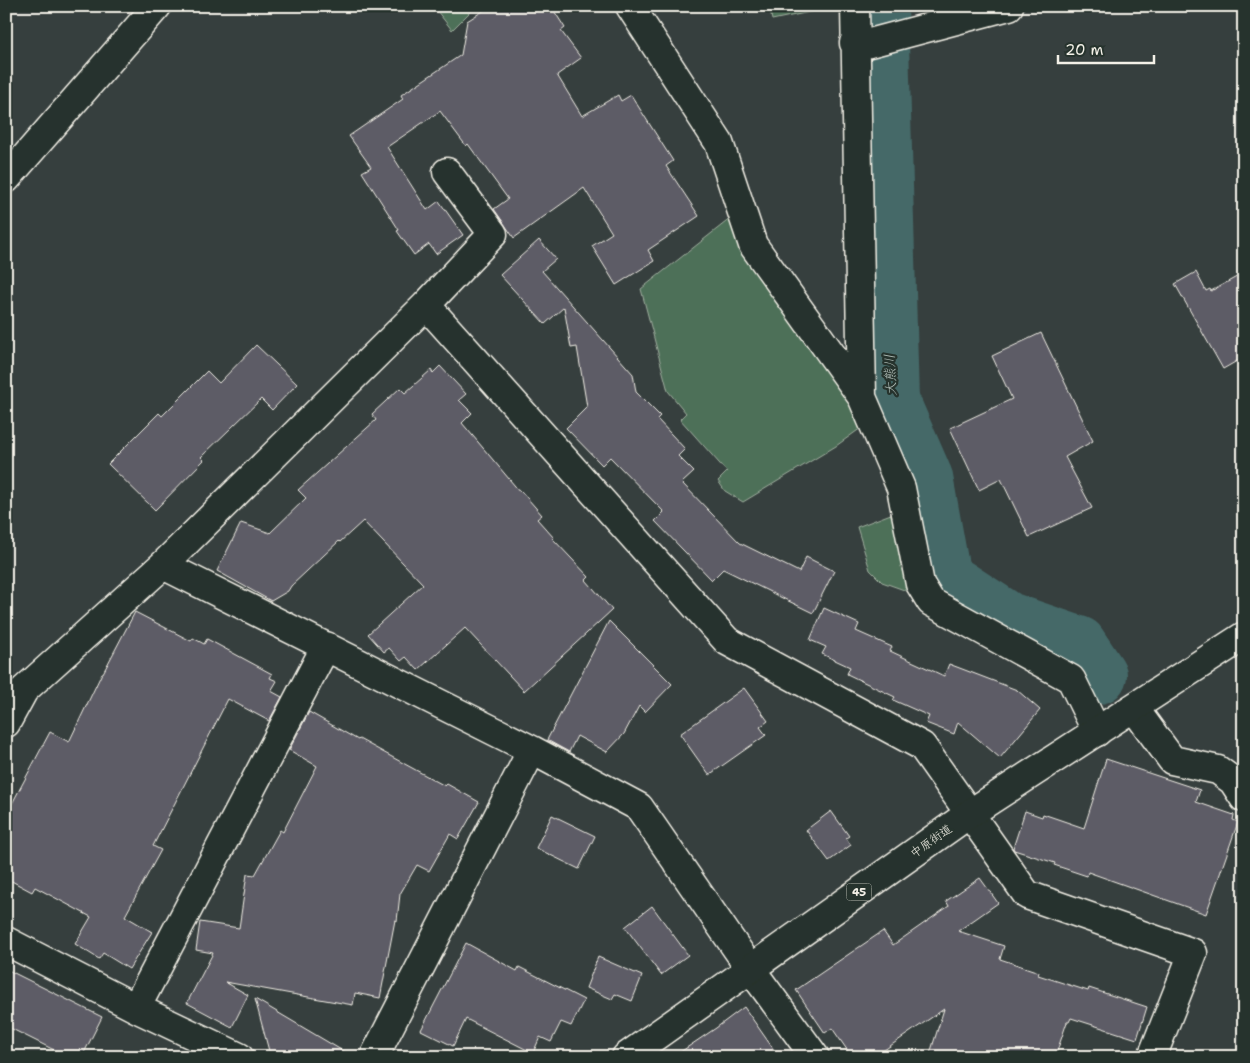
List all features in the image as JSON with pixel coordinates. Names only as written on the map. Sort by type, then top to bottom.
[{"type":"street","points":[[6,179],[157,6]]},
{"type":"street","points":[[630,6],[718,143],[753,245],[862,396],[901,488],[920,584],[931,602],[1072,679],[1097,732]]},
{"type":"street","points":[[855,6],[860,43],[862,396]]},
{"type":"street","points":[[860,43],[1009,6]]},
{"type":"street","points":[[6,723],[24,690],[163,565],[426,305],[493,234],[447,172]]},
{"type":"street","points":[[426,305],[727,641],[922,746],[1027,895],[1193,953],[1152,1057]]},
{"type":"street","points":[[163,565],[532,750],[639,808],[814,1057]]},
{"type":"street","name":"中原街道","points":[[626,1057],[969,814],[1244,636]]},
{"type":"street","points":[[136,1008],[326,646]]},
{"type":"street","points":[[1134,708],[1172,760],[1218,770],[1233,781],[1244,798]]},
{"type":"street","points":[[374,1057],[532,750]]},
{"type":"street","points":[[6,941],[136,1008],[239,1057]]},
{"type":"green space","points":[[433,6],[476,6],[452,30]]},
{"type":"green space","points":[[769,6],[838,6],[772,20]]},
{"type":"green space","points":[[731,218],[851,403],[861,428],[836,446],[743,502],[725,491],[718,481],[727,472],[680,419],[686,413],[668,391],[641,289]]},
{"type":"green space","points":[[896,512],[907,591],[882,582],[870,570],[857,527]]},
{"type":"building","points":[[491,6],[551,6],[565,28],[561,31],[581,58],[557,75],[582,116],[618,95],[621,101],[631,95],[673,161],[666,166],[699,216],[648,250],[654,261],[616,285],[592,246],[612,233],[584,188],[514,238],[494,209],[508,199],[468,144],[466,146],[440,111],[387,147],[427,210],[439,201],[463,235],[436,254],[429,244],[414,255],[397,231],[399,230],[362,172],[371,167],[349,136],[403,99],[401,95],[461,55],[467,21]]},
{"type":"building","points":[[539,240],[556,259],[542,271],[633,374],[636,392],[660,416],[657,419],[685,449],[678,456],[694,472],[682,483],[740,543],[799,572],[806,557],[834,571],[813,613],[723,569],[712,580],[655,521],[664,512],[610,457],[602,465],[566,428],[587,407],[577,347],[571,348],[564,307],[545,324],[500,275]]},
{"type":"building","points":[[1196,272],[1206,291],[1210,289],[1211,291],[1244,273],[1244,357],[1223,369],[1175,284]]},
{"type":"building","points":[[1041,333],[1093,441],[1065,457],[1092,508],[1029,537],[1001,479],[979,490],[950,428],[1012,399],[992,356]]},
{"type":"building","points":[[256,345],[297,384],[272,410],[261,399],[201,457],[204,460],[155,510],[108,464],[159,413],[162,416],[207,371],[219,383]]},
{"type":"building","points":[[440,366],[466,394],[459,400],[472,413],[462,423],[520,492],[542,515],[537,519],[589,577],[586,580],[612,610],[524,691],[465,628],[418,670],[406,657],[401,661],[389,648],[384,652],[368,634],[423,584],[363,521],[339,541],[288,591],[271,601],[217,571],[241,523],[270,533],[306,498],[298,490],[376,420],[372,414],[400,388],[405,393],[431,370],[433,373]]},
{"type":"building","points":[[824,608],[859,624],[856,631],[892,647],[890,651],[944,676],[949,664],[1017,690],[1040,710],[1000,758],[958,722],[954,734],[926,723],[929,716],[893,700],[895,697],[847,674],[850,667],[822,654],[826,647],[810,640]]},
{"type":"building","points":[[135,612],[191,641],[193,638],[204,644],[207,639],[272,674],[270,678],[277,681],[271,691],[282,697],[269,721],[228,699],[153,846],[161,850],[125,916],[152,932],[129,969],[103,953],[99,959],[75,944],[91,917],[35,887],[32,892],[6,878],[6,815],[50,732],[69,742],[102,673]]},
{"type":"building","points":[[609,621],[672,684],[645,712],[639,706],[624,734],[607,752],[577,736],[569,752],[547,740]]},
{"type":"building","points":[[744,688],[768,721],[760,727],[766,735],[709,775],[680,734]]},
{"type":"building","points":[[309,712],[358,740],[479,802],[458,839],[450,834],[429,871],[417,865],[400,894],[397,921],[395,920],[380,998],[355,993],[353,1005],[225,982],[248,995],[232,1027],[187,1003],[213,953],[196,950],[200,922],[239,928],[247,874],[255,875],[280,830],[283,832],[317,766],[289,750]]},
{"type":"building","points":[[1106,759],[1200,790],[1196,802],[1234,815],[1233,820],[1238,822],[1206,914],[1088,872],[1087,876],[1054,865],[1055,863],[1014,850],[1013,848],[1025,811],[1042,817],[1043,814],[1084,828]]},
{"type":"building","points":[[831,811],[849,836],[846,838],[851,845],[829,861],[806,830]]},
{"type":"building","points":[[552,815],[595,836],[579,869],[536,848]]},
{"type":"building","points":[[980,878],[998,903],[958,931],[1004,946],[1000,959],[1039,972],[1038,975],[1088,991],[1089,988],[1147,1007],[1137,1039],[1071,1018],[1067,1022],[1055,1057],[929,1057],[944,1009],[874,1057],[852,1057],[832,1028],[825,1033],[796,990],[883,931],[893,945],[949,906],[946,901]]},
{"type":"building","points":[[652,906],[688,955],[661,975],[625,927]]},
{"type":"building","points":[[466,943],[517,971],[519,967],[584,1000],[571,1026],[561,1022],[551,1042],[540,1037],[533,1053],[466,1019],[453,1046],[421,1030]]},
{"type":"building","points":[[598,957],[642,976],[632,1001],[615,994],[612,999],[586,988]]},
{"type":"building","points":[[6,969],[102,1017],[82,1057],[68,1057],[6,1026]]},
{"type":"building","points":[[255,999],[353,1057],[281,1057],[269,1051]]},
{"type":"building","points":[[744,1007],[779,1057],[673,1057],[716,1028]]},
{"type":"waterway","name":"大熊川","points":[[879,6],[890,400],[924,478],[942,578],[1008,621],[1078,645],[1098,675]]}]
